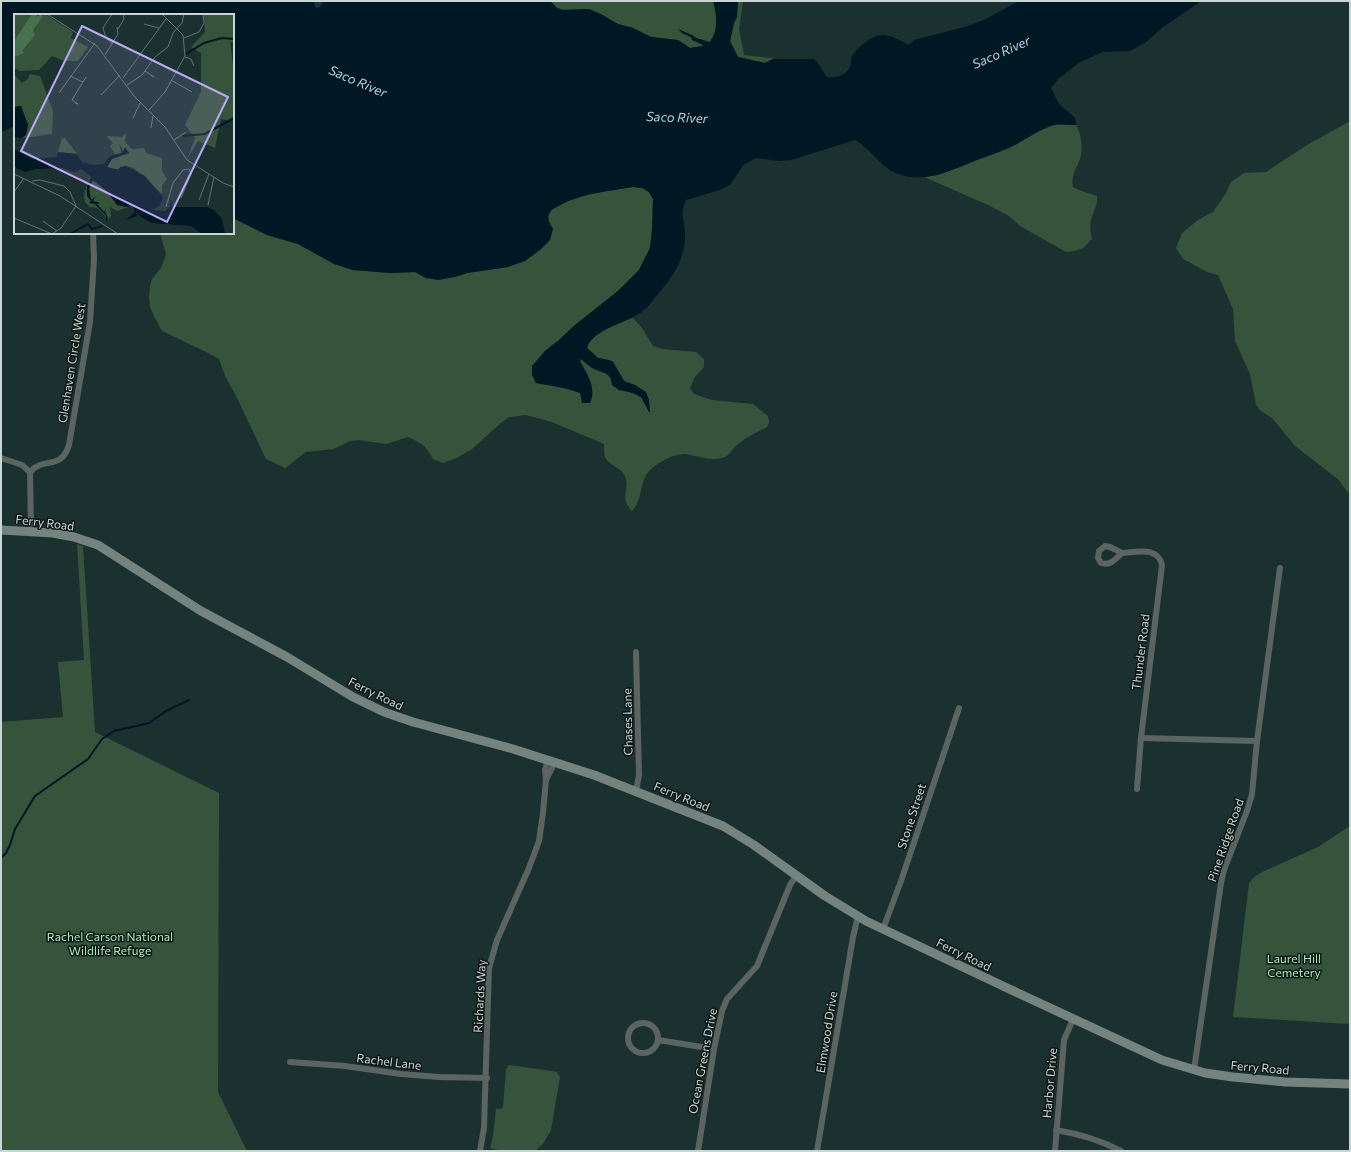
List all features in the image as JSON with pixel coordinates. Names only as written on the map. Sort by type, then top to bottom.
[{"type":"main road","name":"Ferry Road","points":[[1,530],[31,531],[67,535],[98,545],[201,611],[281,653],[353,697],[377,709],[406,720],[513,749],[594,774],[711,821],[736,833],[825,896],[858,916],[1162,1060],[1194,1070],[1219,1075],[1260,1080],[1350,1084]]},
{"type":"street","name":"Glenhaven Circle West","points":[[30,472],[36,465],[61,459],[66,454],[69,445],[90,322],[94,259],[93,234]]},
{"type":"street","points":[[1,458],[22,465],[30,472],[31,531]]},
{"type":"street","name":"Thunder Road","points":[[1122,552],[1153,552],[1159,556],[1162,565],[1141,738],[1137,789]]},
{"type":"street","name":"Pine Ridge Road","points":[[1194,1070],[1221,883],[1224,870],[1245,818],[1252,794],[1257,741],[1280,568]]},
{"type":"street","name":"Chases Lane","points":[[636,652],[639,775],[636,791]]},
{"type":"street","name":"Stone Street","points":[[883,929],[901,881],[959,708]]},
{"type":"street","points":[[1141,738],[1257,741]]},
{"type":"street","name":"Richards Way","points":[[480,1151],[484,1128],[487,1078],[488,988],[491,961],[500,932],[529,868],[539,841],[543,819],[546,780],[545,770],[551,761]]},
{"type":"street","name":"Ocean Greens Drive","points":[[698,1151],[720,1016],[725,1002],[757,966],[790,885],[796,876]]},
{"type":"street","name":"Elmwood Drive","points":[[817,1151],[852,937],[858,916]]},
{"type":"street","name":"Harbor Drive","points":[[1055,1151],[1064,1040],[1072,1018]]},
{"type":"street","points":[[646,1023],[655,1028],[658,1040],[653,1049],[643,1053],[636,1051],[630,1046],[628,1036],[630,1030],[635,1025],[646,1023]]},
{"type":"street","points":[[658,1040],[714,1049]]},
{"type":"street","name":"Rachel Lane","points":[[290,1062],[344,1066],[400,1074],[439,1077],[487,1078]]},
{"type":"street","points":[[1056,1130],[1089,1137],[1121,1151]]},
{"type":"green space","points":[[550,1],[713,1],[716,27],[710,42],[678,31],[703,45],[690,48],[678,40],[651,37],[633,28],[618,24],[589,9],[563,10],[557,8]]},
{"type":"green space","points":[[738,1],[743,1],[739,29],[744,55],[773,59],[765,63],[738,57],[730,41],[737,17]]},
{"type":"green space","points":[[1350,121],[1350,494],[1339,480],[1295,446],[1273,419],[1260,410],[1256,405],[1250,374],[1235,341],[1233,309],[1218,275],[1207,272],[1183,259],[1176,248],[1182,233],[1198,220],[1213,212],[1226,193],[1231,182],[1244,173],[1266,172],[1307,145]]},
{"type":"green space","points":[[1056,124],[1076,125],[1082,148],[1081,156],[1073,175],[1073,187],[1097,196],[1097,203],[1090,223],[1092,239],[1083,248],[1066,252],[1020,226],[1009,216],[988,205],[924,177],[938,175],[1011,146]]},
{"type":"green space","points":[[633,187],[642,188],[649,192],[653,199],[650,248],[639,270],[618,291],[545,351],[535,383],[558,386],[580,393],[592,386],[580,361],[581,359],[590,366],[607,375],[611,380],[612,385],[641,397],[649,412],[635,385],[624,381],[613,362],[598,358],[587,348],[589,343],[599,333],[633,318],[642,328],[653,346],[663,349],[696,352],[704,359],[704,367],[695,377],[690,388],[694,394],[712,400],[753,404],[768,416],[769,422],[767,427],[741,441],[725,457],[713,459],[681,454],[658,464],[647,474],[642,485],[638,502],[632,511],[626,502],[625,497],[627,485],[625,476],[621,470],[607,460],[605,456],[604,444],[552,422],[526,415],[509,417],[472,449],[457,458],[443,463],[433,459],[423,445],[408,437],[386,444],[359,440],[350,441],[334,449],[306,452],[285,468],[266,459],[225,376],[219,359],[162,331],[150,307],[149,298],[152,279],[161,268],[166,254],[160,234],[234,234],[234,218],[267,235],[298,244],[320,256],[353,270],[391,273],[415,272],[426,278],[455,277],[467,273],[508,267],[553,229],[548,217],[553,209],[574,199]]},
{"type":"green space","name":"Rachel Carson National Wildlife Refuge","points":[[77,544],[83,546],[95,732],[219,793],[218,1092],[247,1151],[1,1151],[1,722],[63,717],[58,662],[84,660]]},
{"type":"green space","name":"Laurel Hill Cemetery","points":[[1350,826],[1350,1024],[1233,1017],[1249,883],[1254,877],[1262,872],[1318,847]]},
{"type":"green space","points":[[509,1065],[557,1072],[560,1077],[551,1130],[543,1144],[535,1151],[502,1151],[490,1148],[496,1109],[501,1109],[503,1107],[506,1069]]},
{"type":"water","name":"Saco River","points":[[1,1],[314,1],[315,7],[319,8],[324,1],[550,1],[557,8],[563,10],[589,9],[618,24],[633,28],[651,37],[678,40],[690,48],[703,45],[692,40],[691,37],[682,33],[678,29],[696,38],[710,42],[716,27],[713,1],[738,1],[737,17],[730,41],[738,57],[765,63],[773,59],[814,59],[827,77],[830,77],[841,75],[847,71],[851,65],[852,56],[854,53],[865,42],[874,37],[882,35],[889,36],[909,45],[914,40],[968,26],[984,20],[1019,1],[1201,1],[1163,27],[1146,42],[1130,51],[1103,52],[1080,62],[1058,79],[1051,88],[1059,104],[1075,118],[1076,125],[1056,125],[1048,127],[1007,149],[928,177],[908,177],[892,171],[855,140],[791,160],[779,161],[756,158],[743,165],[731,184],[720,190],[686,200],[683,210],[685,235],[683,252],[673,274],[644,310],[638,315],[596,335],[590,341],[587,348],[598,358],[613,362],[624,381],[635,385],[646,392],[649,400],[650,412],[641,397],[634,393],[619,390],[612,385],[611,378],[607,374],[592,368],[581,359],[580,361],[592,387],[592,397],[590,403],[582,403],[580,393],[536,383],[532,375],[532,366],[545,351],[618,291],[639,270],[650,248],[652,230],[653,199],[649,192],[642,188],[633,187],[589,194],[568,201],[551,210],[548,216],[549,222],[553,229],[550,240],[540,250],[525,261],[508,267],[467,273],[438,280],[426,278],[415,272],[391,273],[353,270],[334,264],[298,244],[267,235],[234,218],[234,14],[14,14],[14,126],[1,132]]},
{"type":"waterway","points":[[1,858],[6,853],[15,829],[35,796],[88,759],[102,739],[114,731],[149,723],[166,711],[189,700]]}]
